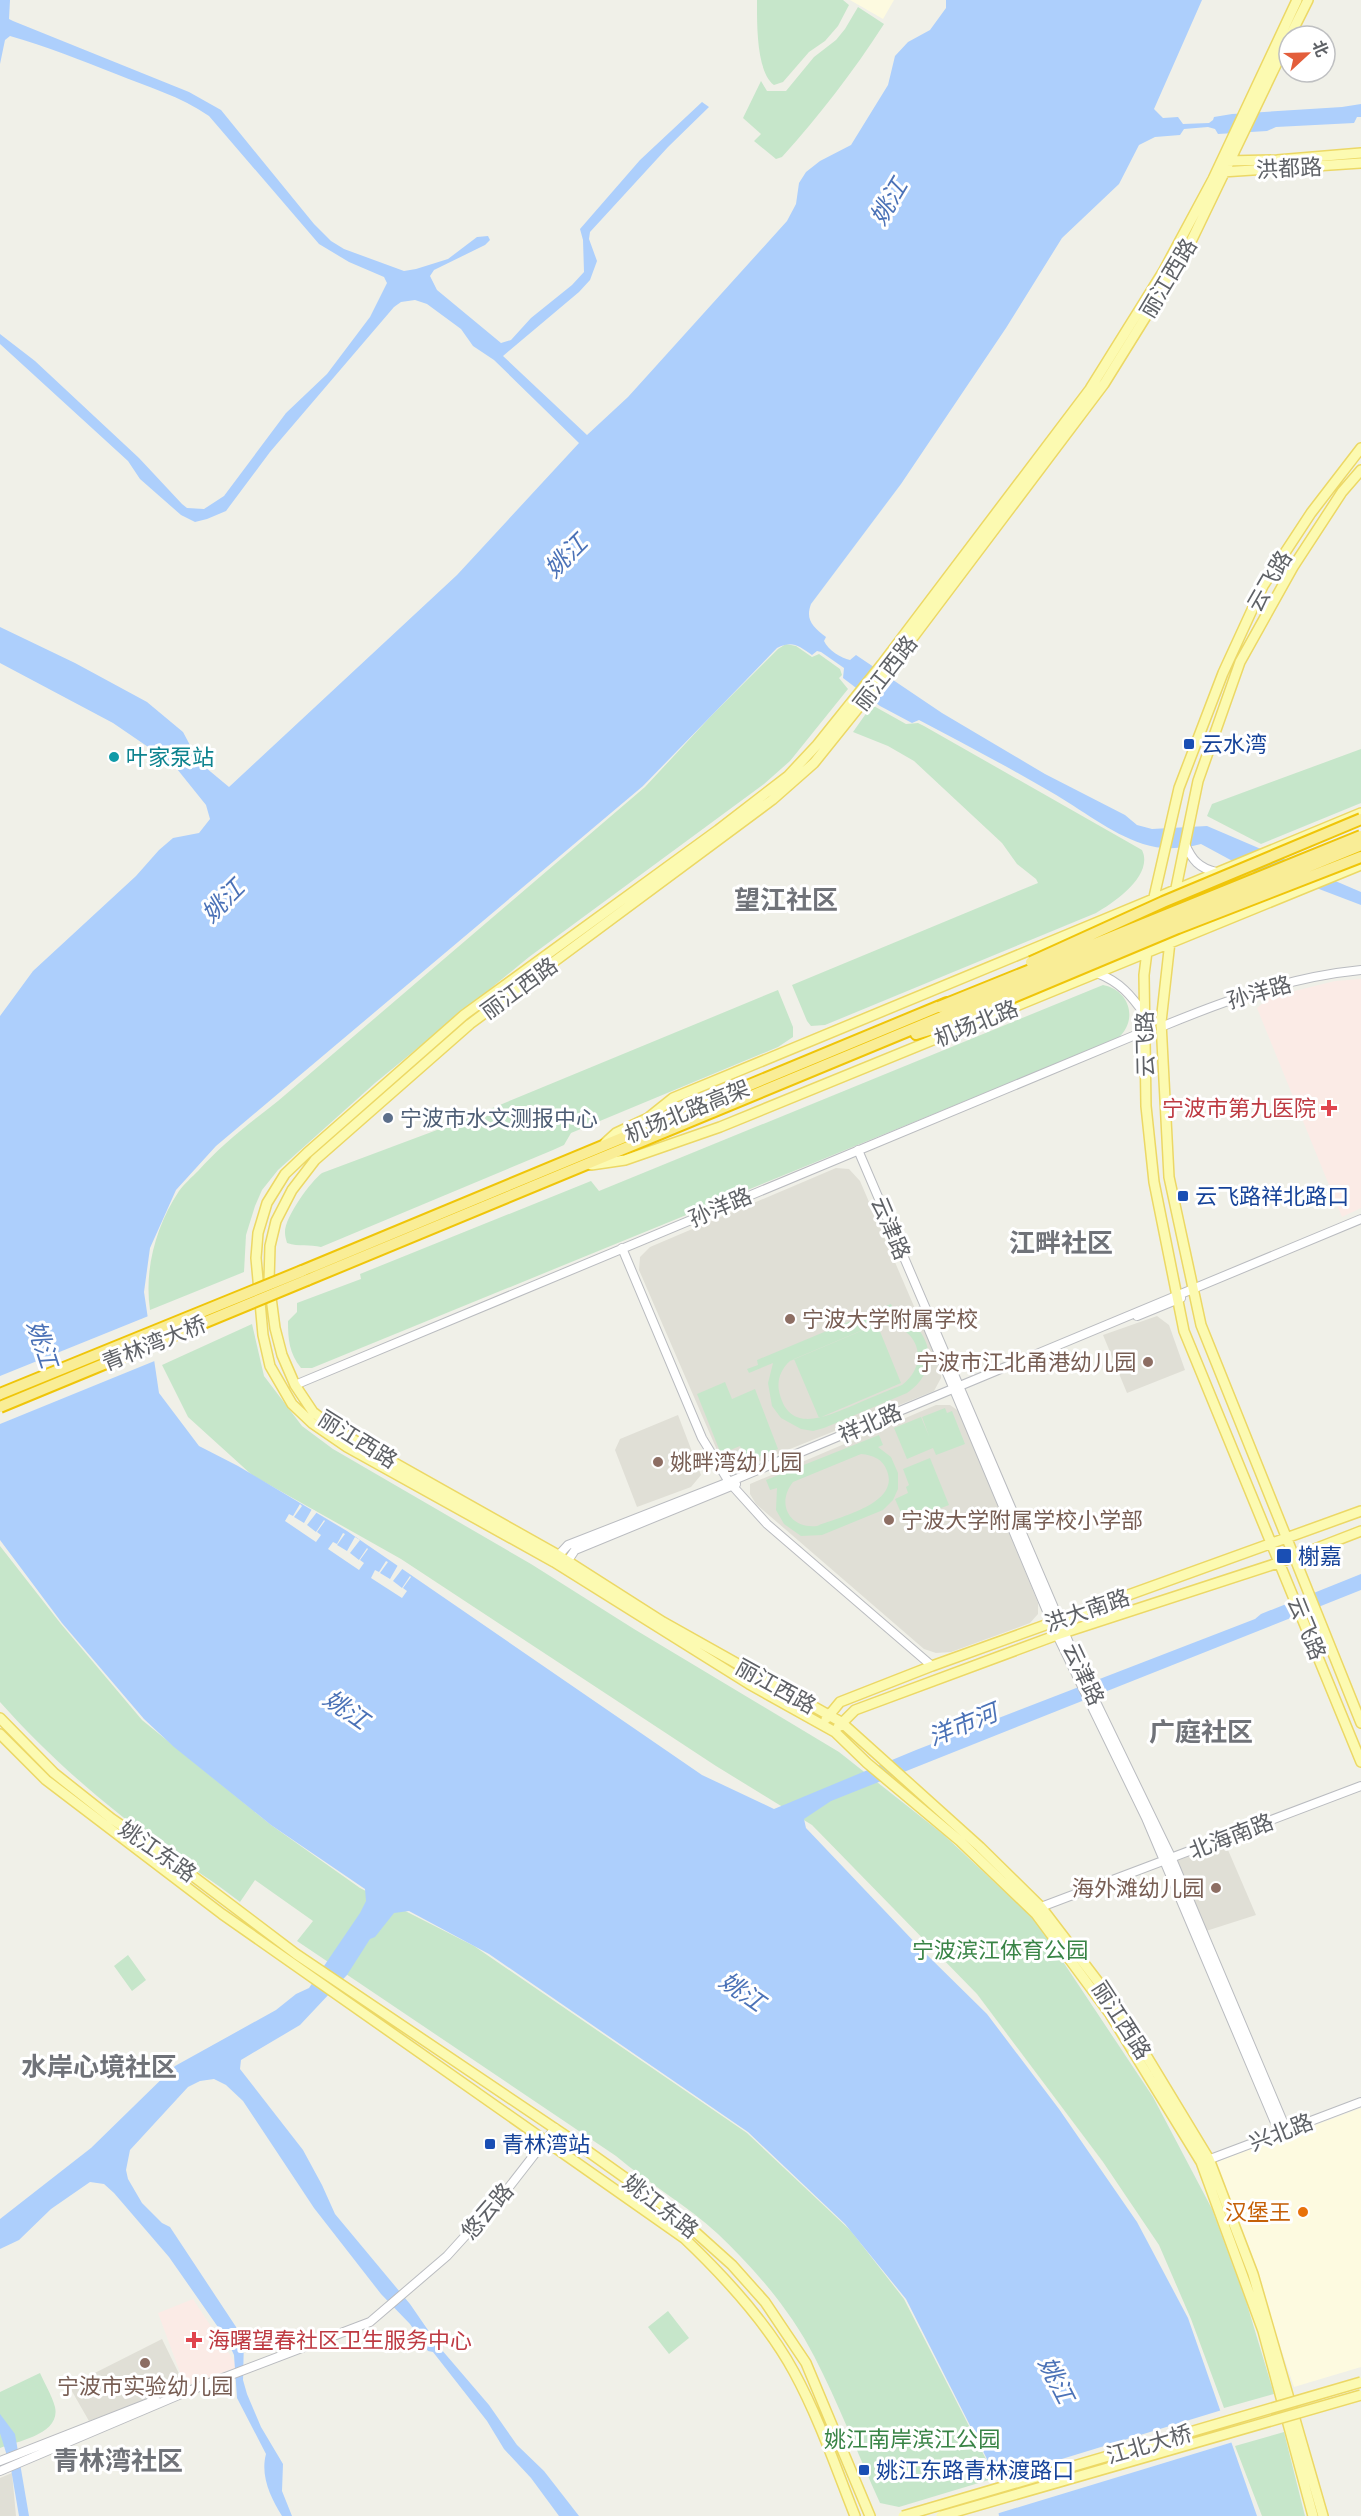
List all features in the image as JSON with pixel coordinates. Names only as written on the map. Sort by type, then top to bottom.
[{"type":"highway","points":[[944,1016],[981,984],[1163,902],[1361,819]]},
{"type":"highway","name":"机场北路","points":[[944,1016],[1361,836]]},
{"type":"highway","name":"机场北路","points":[[944,1016],[1361,845]]},
{"type":"highway","points":[[944,1016],[1361,857]]},
{"type":"highway","name":"机场北路高架","points":[[305,1275],[586,1166],[944,1016]]},
{"type":"highway","name":"机场北路高架","points":[[305,1275],[604,1145],[944,1016]]},
{"type":"highway","name":"青林湾大桥","points":[[0,1394],[305,1275]]},
{"type":"highway","name":"青林湾大桥","points":[[0,1407],[305,1275]]},
{"type":"main road","points":[[1221,172],[1241,135],[1297,0]]},
{"type":"main road","points":[[1296,24],[1308,0]]},
{"type":"main road","points":[[1226,161],[1229,142],[1277,60]]},
{"type":"main road","name":"洪都路","points":[[1226,161],[1277,160],[1361,153]]},
{"type":"main road","name":"洪都路","points":[[1221,172],[1361,163]]},
{"type":"main road","name":"丽江西路","points":[[556,1558],[347,1447],[312,1422],[292,1404],[270,1366],[263,1335],[256,1258],[258,1233],[267,1203],[285,1174],[464,1015],[718,830],[788,776],[817,745],[885,668],[1090,389],[1163,272],[1221,172]]},
{"type":"main road","name":"云飞路","points":[[1361,448],[1311,513],[1263,586],[1223,672],[1179,788],[1154,897],[1144,975],[1146,1106],[1154,1182],[1184,1331],[1274,1544],[1361,1762]]},
{"type":"main road","name":"云飞路","points":[[1361,470],[1342,492],[1293,567],[1240,662],[1198,781],[1176,888],[1168,943],[1161,1027],[1169,1177],[1201,1325],[1361,1723]]},
{"type":"main road","name":"丽江西路","points":[[862,696],[814,763],[772,800],[470,1024],[315,1160],[292,1190],[281,1210],[270,1246],[269,1282],[275,1328],[282,1355],[296,1384],[314,1412],[336,1430],[556,1558],[826,1720],[867,1763],[960,1841],[1038,1911]]},
{"type":"main road","points":[[604,1145],[616,1133],[648,1118],[673,1098],[1361,813]]},
{"type":"main road","name":"机场北路","points":[[586,1166],[625,1160],[720,1127],[1361,865]]},
{"type":"main road","name":"洪大南路","points":[[826,1720],[840,1702],[932,1666],[1361,1511]]},
{"type":"main road","name":"洪大南路","points":[[836,1732],[842,1722],[855,1710],[1061,1633],[1281,1562],[1361,1531]]},
{"type":"main road","name":"姚江东路","points":[[0,1718],[54,1773],[112,1819],[173,1860],[325,1973],[555,2128],[673,2212],[752,2285],[806,2363],[834,2425],[870,2516]]},
{"type":"main road","name":"丽江西路","points":[[826,1720],[842,1722],[906,1782],[981,1847],[1038,1911],[1110,2014],[1205,2161],[1253,2274],[1323,2516]]},
{"type":"main road","name":"姚江东路","points":[[0,1734],[46,1780],[138,1852],[317,1982],[684,2238],[723,2275],[750,2308],[793,2371],[821,2431],[855,2516]]},
{"type":"main road","name":"丽江西路","points":[[1205,2161],[1263,2331],[1313,2516]]},
{"type":"main road","name":"江北大桥","points":[[903,2516],[1361,2382]]},
{"type":"main road","name":"江北大桥","points":[[941,2516],[1361,2395]]},
{"type":"street","points":[[1185,844],[1195,862],[1204,869],[1216,872]]},
{"type":"street","name":"孙洋路","points":[[1161,1027],[1264,988],[1332,973],[1361,970]]},
{"type":"street","points":[[1096,974],[1112,979],[1127,990],[1144,1015]]},
{"type":"street","name":"孙洋路","points":[[296,1384],[1145,1031]]},
{"type":"street","name":"云津路","points":[[856,1151],[1061,1633],[1169,1861],[1282,2130]]},
{"type":"street","name":"祥北路","points":[[565,1564],[576,1550],[1361,1219]]},
{"type":"street","points":[[622,1248],[702,1438],[730,1484],[767,1524],[932,1666]]},
{"type":"street","name":"祥北路","points":[[556,1558],[568,1545],[730,1484]]},
{"type":"street","name":"北海南路","points":[[1038,1911],[1361,1786]]},
{"type":"street","name":"兴北路","points":[[1205,2161],[1361,2102]]},
{"type":"street","name":"悠云路","points":[[186,2392],[370,2322],[447,2256],[506,2191],[555,2128]]},
{"type":"street","points":[[0,2460],[139,2405],[186,2392]]},
{"type":"street","points":[[1,2470],[186,2392]]},
{"type":"shaded area","points":[[850,0],[894,0],[883,19]]},
{"type":"shaded area","name":"宁波市第九医院","points":[[1361,979],[1361,1208],[1342,1217],[1257,1008],[1270,997],[1335,981]]},
{"type":"shaded area","name":"宁波大学附属学校","points":[[836,1168],[849,1169],[860,1181],[941,1369],[941,1378],[934,1391],[745,1467],[731,1469],[720,1457],[639,1270],[640,1257],[650,1247]]},
{"type":"shaded area","name":"宁波市江北甬港幼儿园","points":[[1157,1316],[1169,1325],[1185,1370],[1127,1393],[1103,1335]]},
{"type":"shaded area","name":"宁波大学附属学校小学部","points":[[936,1405],[950,1405],[960,1412],[1038,1603],[1038,1614],[1030,1623],[951,1652],[936,1653],[924,1649],[756,1504],[750,1494],[750,1484]]},
{"type":"shaded area","name":"姚畔湾幼儿园","points":[[678,1415],[701,1475],[691,1487],[637,1507],[615,1450],[620,1439]]},
{"type":"shaded area","name":"海外滩幼儿园","points":[[1225,1843],[1256,1915],[1206,1931],[1176,1861]]},
{"type":"shaded area","points":[[1361,2108],[1361,2367],[1294,2387],[1257,2278],[1214,2163]]},
{"type":"shaded area","name":"海曙望春社区卫生服务中心","points":[[193,2299],[238,2367],[185,2386],[158,2313]]},
{"type":"shaded area","name":"宁波市实验幼儿园","points":[[162,2339],[185,2386],[89,2421],[69,2386]]},
{"type":"shaded area","points":[[12,2473],[16,2516],[0,2516],[0,2478]]},
{"type":"green space","points":[[757,0],[843,0],[849,5],[838,26],[825,41],[809,52],[783,82],[774,85],[768,79],[761,58]]},
{"type":"green space","points":[[858,7],[884,24],[823,109],[782,157],[776,159],[754,141],[761,134],[743,118],[761,81],[767,91],[786,91],[814,57],[836,40]]},
{"type":"green space","points":[[786,644],[796,646],[812,657],[819,654],[840,669],[842,675],[839,678],[848,689],[790,761],[764,784],[529,957],[375,1083],[278,1170],[262,1190],[255,1206],[246,1235],[244,1272],[150,1310],[150,1264],[158,1233],[171,1204],[186,1183],[236,1134],[278,1101],[645,787],[713,714],[778,649]]},
{"type":"green space","points":[[872,705],[906,724],[918,723],[924,726],[1142,850],[1143,869],[1131,887],[1096,913],[825,1025],[811,1026],[792,985],[1038,883],[1017,864],[1002,843],[914,761],[888,746],[853,732]]},
{"type":"green space","points":[[1361,749],[1361,803],[1261,844],[1207,816],[1212,804]]},
{"type":"green space","points":[[1103,985],[1120,993],[1128,1007],[1128,1024],[1117,1039],[312,1368],[301,1368],[294,1357],[289,1340],[288,1321],[297,1312],[297,1303],[361,1279],[360,1274],[591,1181],[599,1191]]},
{"type":"green space","points":[[778,990],[793,1027],[793,1037],[778,1047],[571,1133],[564,1145],[321,1247],[287,1243],[286,1226],[293,1210],[322,1173],[461,1121]]},
{"type":"green space","points":[[891,1304],[895,1313],[917,1328],[928,1350],[925,1373],[918,1384],[907,1393],[813,1431],[801,1429],[781,1418],[772,1406],[768,1383],[773,1363],[749,1373],[747,1369],[758,1365],[757,1360]],"holes":[[[880,1323],[893,1325],[911,1337],[918,1356],[911,1376],[902,1385],[844,1409],[812,1419],[793,1415],[785,1407],[780,1395],[779,1381],[781,1372],[790,1361]]]},
{"type":"green space","name":"宁波滨江体育公园","points":[[252,1324],[264,1376],[302,1426],[333,1449],[531,1564],[634,1629],[839,1752],[944,1835],[1036,1921],[1153,2097],[1212,2209],[1246,2301],[1274,2394],[1224,2408],[1191,2319],[1159,2245],[1103,2162],[977,1994],[812,1825],[716,1766],[401,1559],[252,1475],[188,1417],[162,1365]]},
{"type":"green space","points":[[877,1324],[901,1383],[819,1418],[794,1359]]},
{"type":"green space","points":[[725,1382],[732,1399],[755,1389],[778,1449],[746,1462],[740,1446],[721,1454],[697,1394]]},
{"type":"green space","points":[[945,1408],[947,1413],[952,1411],[965,1444],[936,1455],[933,1448],[907,1459],[894,1428],[921,1417],[929,1436],[922,1417]]},
{"type":"green space","points":[[879,1435],[883,1445],[878,1447],[891,1457],[898,1473],[898,1489],[893,1500],[883,1510],[822,1535],[801,1536],[784,1524],[776,1510],[777,1488],[770,1490],[766,1480]],"holes":[[[861,1454],[880,1461],[887,1471],[889,1482],[885,1492],[876,1501],[817,1526],[807,1526],[793,1519],[786,1506],[788,1490],[793,1482]]]},
{"type":"green space","points":[[930,1458],[949,1505],[904,1520],[895,1499],[908,1493],[906,1487],[909,1485],[903,1469]]},
{"type":"green space","name":"姚江南岸滨江公园","points":[[0,1546],[61,1624],[142,1720],[271,1825],[360,1888],[474,1946],[747,2133],[851,2231],[904,2299],[989,2465],[992,2479],[899,2507],[880,2503],[832,2392],[805,2339],[771,2291],[718,2234],[616,2156],[297,1941],[313,1921],[255,1880],[240,1902],[139,1829],[57,1761],[0,1702]]},
{"type":"green space","points":[[128,1955],[146,1980],[132,1991],[114,1966]]},
{"type":"green space","points":[[668,2311],[689,2338],[669,2354],[648,2327]]},
{"type":"green space","points":[[40,2373],[55,2407],[55,2416],[51,2424],[36,2435],[0,2448],[0,2392]]},
{"type":"green space","points":[[1284,2432],[1305,2516],[1262,2516],[1235,2446]]},
{"type":"water","name":"姚江","points":[[0,0],[10,0],[9,19],[13,21],[189,92],[221,110],[314,224],[331,241],[344,249],[404,271],[448,259],[477,237],[488,236],[490,240],[485,245],[434,270],[430,276],[437,290],[501,343],[511,340],[531,318],[572,285],[584,272],[583,240],[580,229],[640,160],[702,102],[709,107],[668,147],[590,232],[589,239],[597,261],[590,280],[579,292],[503,356],[587,435],[628,397],[787,221],[796,204],[799,183],[806,172],[820,161],[851,145],[888,85],[895,56],[908,42],[930,30],[946,8],[946,0],[1202,0],[1154,109],[1163,118],[1178,117],[1183,124],[1209,123],[1214,117],[1232,114],[1361,104],[1361,117],[1357,117],[1354,123],[1276,127],[1267,131],[1218,134],[1215,129],[1208,127],[1184,129],[1180,135],[1155,137],[1139,145],[1119,184],[1062,238],[1006,328],[901,484],[811,604],[809,614],[811,623],[826,637],[824,641],[835,653],[850,660],[856,655],[942,713],[1045,774],[1125,815],[1137,825],[1152,829],[1207,826],[1361,892],[1361,905],[1319,889],[1251,871],[1201,844],[1165,848],[1150,846],[1131,839],[952,737],[919,720],[912,723],[880,706],[843,678],[844,668],[821,652],[817,651],[812,655],[795,645],[787,644],[777,648],[643,786],[216,1146],[176,1190],[150,1248],[144,1292],[159,1393],[199,1446],[238,1466],[347,1531],[702,1775],[774,1809],[916,1750],[1255,1619],[1261,1614],[1361,1574],[1361,1590],[831,1801],[804,1819],[806,1828],[922,1950],[987,2014],[1059,2109],[1137,2222],[1188,2318],[1257,2516],[999,2516],[990,2465],[906,2299],[845,2224],[748,2132],[489,1954],[409,1911],[394,1913],[375,1937],[370,1939],[347,1975],[300,2025],[241,2060],[240,2069],[303,2150],[335,2214],[410,2304],[441,2349],[489,2405],[517,2445],[544,2471],[579,2516],[559,2516],[531,2478],[504,2449],[487,2421],[433,2352],[428,2351],[410,2324],[381,2294],[314,2208],[243,2101],[226,2085],[214,2079],[200,2081],[188,2087],[130,2150],[126,2170],[128,2179],[142,2203],[162,2223],[170,2227],[244,2339],[243,2380],[261,2427],[283,2464],[282,2491],[292,2516],[282,2516],[268,2486],[264,2470],[266,2454],[237,2398],[234,2355],[227,2340],[169,2257],[114,2193],[104,2184],[90,2182],[51,2209],[19,2240],[0,2249],[0,2219],[91,2148],[175,2066],[276,2010],[296,1994],[309,1988],[366,1901],[365,1889],[271,1825],[174,1747],[144,1719],[62,1623],[0,1540],[0,1016],[33,971],[136,876],[159,850],[173,838],[199,833],[210,819],[206,805],[173,764],[113,723],[0,663],[0,627],[75,663],[147,702],[183,732],[199,762],[229,787],[457,575],[579,443],[494,360],[473,346],[461,329],[427,304],[415,300],[401,302],[394,307],[270,452],[226,511],[195,522],[181,515],[140,479],[128,461],[0,344],[0,334],[35,361],[139,458],[182,504],[187,508],[204,509],[224,496],[286,413],[327,374],[370,317],[387,283],[384,277],[349,262],[319,244],[209,116],[198,109],[152,88],[10,36],[5,40],[0,64]]},
{"type":"water","points":[[0,2414],[15,2434],[29,2516],[19,2516],[11,2469],[0,2433]]},
{"type":"pier","points":[[151,1315],[157,1360],[0,1424],[0,1376]]},
{"type":"pier","points":[[300,1504],[302,1506],[294,1517],[304,1523],[312,1509],[317,1512],[307,1525],[316,1532],[325,1521],[317,1532],[321,1535],[316,1542],[285,1521],[289,1514],[293,1516]]},
{"type":"pier","points":[[343,1533],[345,1534],[337,1545],[347,1551],[355,1537],[360,1540],[350,1553],[359,1560],[368,1549],[360,1560],[364,1563],[359,1570],[328,1549],[333,1542],[337,1544]]},
{"type":"pier","points":[[386,1561],[388,1562],[380,1573],[390,1579],[398,1565],[403,1568],[393,1581],[402,1588],[411,1577],[403,1588],[407,1591],[402,1598],[371,1578],[375,1570],[379,1572]]},
{"type":"pier","points":[[1222,2410],[1233,2442],[996,2514],[990,2481]]},
{"type":"place","name":"云水湾","points":[[1189,744]]},
{"type":"place","name":"叶家泵站","points":[[114,757]]},
{"type":"place","name":"宁波市第九医院","points":[[1329,1108]]},
{"type":"place","name":"宁波市水文测报中心","points":[[388,1118]]},
{"type":"place","name":"云飞路祥北路口","points":[[1183,1196]]},
{"type":"place","name":"宁波大学附属学校","points":[[790,1319]]},
{"type":"place","name":"宁波市江北甬港幼儿园","points":[[1148,1362]]},
{"type":"place","name":"姚畔湾幼儿园","points":[[658,1462]]},
{"type":"place","name":"宁波大学附属学校小学部","points":[[889,1520]]},
{"type":"place","name":"榭嘉","points":[[1284,1556]]},
{"type":"place","name":"海外滩幼儿园","points":[[1216,1888]]},
{"type":"place","name":"青林湾站","points":[[490,2144]]},
{"type":"place","name":"汉堡王","points":[[1303,2212]]},
{"type":"place","name":"海曙望春社区卫生服务中心","points":[[194,2340]]},
{"type":"place","name":"宁波市实验幼儿园","points":[[145,2363]]},
{"type":"place","name":"姚江东路青林渡路口","points":[[864,2470]]},
{"type":"district","name":"望江社区","points":[[786,900]]},
{"type":"district","name":"江畔社区","points":[[1061,1243]]},
{"type":"district","name":"广庭社区","points":[[1201,1732]]},
{"type":"district","name":"水岸心境社区","points":[[99,2067]]},
{"type":"district","name":"青林湾社区","points":[[118,2461]]},
{"type":"water label","name":"洋市河","points":[[963,1725]]}]
